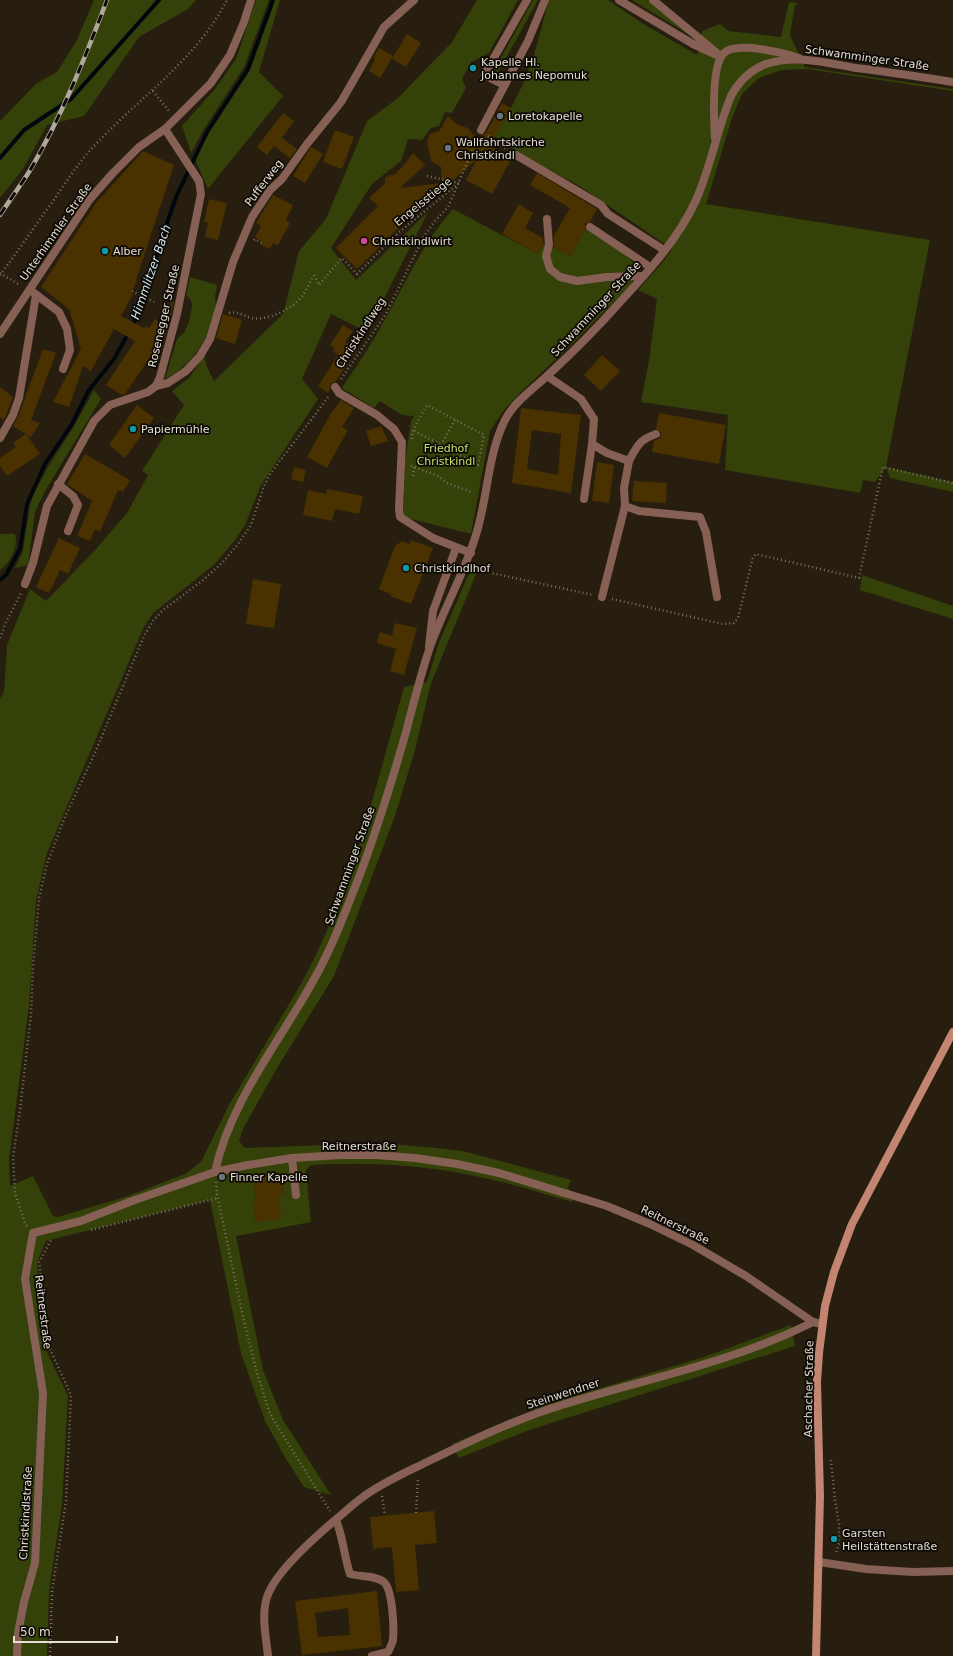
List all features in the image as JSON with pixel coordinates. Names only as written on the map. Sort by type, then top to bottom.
[{"type":"street","name":"Unterhimmler Straße","points":[[0,334],[33,292],[95,194],[113,173],[139,147],[165,129],[211,83],[230,55],[244,22],[251,0]]},
{"type":"street","name":"Pufferweg","points":[[156,386],[168,383],[180,375],[200,356],[210,339],[231,269],[243,238],[263,200],[270,190],[282,179],[306,144],[341,102],[384,27],[414,0]]},
{"type":"street","points":[[504,85],[484,75],[527,0]]},
{"type":"street","points":[[481,130],[528,41],[544,0]]},
{"type":"street","points":[[619,0],[693,44],[721,57]]},
{"type":"street","points":[[653,0],[721,57]]},
{"type":"street","points":[[715,145],[713,110],[717,72],[721,57],[728,51],[741,48],[756,48],[786,54],[800,59]]},
{"type":"street","name":"Schwamminger Straße","points":[[215,1172],[218,1156],[231,1124],[254,1079],[312,984],[326,957],[339,926],[379,821],[429,650],[470,553],[482,514],[492,460],[506,416],[517,403],[547,376],[619,304],[664,250],[679,229],[695,203],[727,106],[736,86],[742,79],[757,68],[768,64],[800,59],[953,82]]},
{"type":"street","name":"Rosenegger Straße","points":[[156,386],[169,348],[197,220],[201,194],[199,181],[165,129]]},
{"type":"street","points":[[516,156],[601,205],[608,214],[664,250]]},
{"type":"street","points":[[546,219],[549,245],[546,256],[550,269],[560,277],[577,281],[607,277],[643,276]]},
{"type":"street","points":[[590,227],[650,267]]},
{"type":"street","points":[[33,292],[59,312],[67,329],[70,350],[62,369]]},
{"type":"street","points":[[0,438],[13,415],[19,398],[33,292]]},
{"type":"street","points":[[547,376],[581,399],[594,419],[584,499]]},
{"type":"street","points":[[26,584],[33,563],[47,506],[94,421],[101,412],[110,405],[148,392],[156,386]]},
{"type":"street","points":[[335,387],[339,393],[377,415],[394,429],[402,442],[399,509],[400,517],[433,538],[470,553]]},
{"type":"street","points":[[602,597],[625,506],[624,488],[629,461],[636,446],[644,438],[656,434]]},
{"type":"street","points":[[592,444],[607,453],[629,461]]},
{"type":"street","points":[[58,484],[73,496],[78,505],[68,531]]},
{"type":"street","points":[[625,506],[639,511],[700,517],[706,532],[717,597]]},
{"type":"street","points":[[429,650],[433,611],[456,548]]},
{"type":"street","name":"Aschacher Straße","points":[[816,1656],[820,1496],[817,1382],[822,1324],[834,1272],[852,1224],[953,1032]]},
{"type":"street","name":"Reitnerstraße","points":[[43,1393],[25,1279],[33,1233],[82,1221],[132,1201],[215,1172],[292,1158],[369,1155],[415,1158],[457,1164],[499,1173],[607,1206],[650,1224],[693,1245],[746,1276],[813,1322],[822,1324]]},
{"type":"street","points":[[292,1158],[296,1195]]},
{"type":"street","name":"Steinwendner","points":[[268,1656],[265,1632],[265,1606],[269,1592],[278,1578],[313,1538],[363,1497],[380,1486],[513,1422],[560,1405],[740,1352],[798,1330],[813,1322]]},
{"type":"street","name":"Christkindlstraße","points":[[17,1656],[18,1633],[24,1602],[35,1562],[43,1393]]},
{"type":"street","points":[[336,1520],[341,1533],[350,1574],[374,1577],[384,1583],[392,1601],[393,1642],[388,1652],[372,1656]]},
{"type":"street","points":[[819,1562],[866,1569],[913,1572],[953,1571]]},
{"type":"path","points":[[33,292],[0,274],[73,171],[94,146],[172,72],[209,31],[227,0]]},
{"type":"path","points":[[153,91],[164,103],[174,120]]},
{"type":"path","name":"Christkindlweg","points":[[33,1233],[25,1223],[15,1193],[12,1158],[20,1110],[31,1014],[37,915],[47,864],[64,819],[94,755],[144,636],[153,621],[163,610],[202,581],[223,562],[238,544],[250,524],[270,474],[335,387],[386,314],[424,236],[448,206],[481,130]]},
{"type":"path","points":[[489,137],[516,156]]},
{"type":"path","points":[[427,176],[459,183]]},
{"type":"path","name":"Engelsstiege","points":[[219,310],[230,313],[235,311],[253,318],[267,318],[279,314],[303,296],[314,275],[319,285],[342,258],[357,274],[398,232],[459,183]]},
{"type":"path","points":[[251,246],[255,238],[262,243]]},
{"type":"path","points":[[132,291],[154,302]]},
{"type":"path","points":[[412,444],[413,430],[427,405],[484,435],[478,465],[413,430]]},
{"type":"path","points":[[441,445],[455,420]]},
{"type":"path","points":[[409,465],[438,476],[447,483],[472,492]]},
{"type":"path","points":[[465,567],[723,624],[734,623],[738,618],[753,557],[756,554],[859,578],[883,467],[953,483]]},
{"type":"path","points":[[0,638],[6,622],[26,584]]},
{"type":"path","points":[[215,1172],[218,1198],[243,1317],[257,1373],[270,1414],[336,1520]]},
{"type":"path","points":[[88,1231],[218,1198]]},
{"type":"path","points":[[50,1656],[52,1591],[66,1501],[71,1395],[50,1349],[39,1262],[50,1240],[58,1238]]},
{"type":"path","points":[[415,1468],[418,1478],[416,1513]]},
{"type":"path","points":[[380,1486],[385,1515]]},
{"type":"green space","points":[[94,0],[196,0],[188,9],[139,37],[84,116],[47,125],[23,169],[0,198],[0,121],[37,83],[57,72],[77,40]]},
{"type":"green space","points":[[256,0],[269,0],[244,67],[204,129],[191,153],[182,126],[215,89],[236,59]]},
{"type":"green space","points":[[275,0],[280,0],[259,72],[283,96],[208,189],[195,159],[209,133],[250,70]]},
{"type":"green space","points":[[477,0],[518,0],[489,53],[471,62],[462,79],[466,88],[452,113],[445,112],[439,126],[431,128],[422,140],[408,139],[401,161],[372,184],[331,248],[356,280],[428,212],[367,332],[331,314],[302,379],[318,399],[261,485],[245,525],[235,540],[214,565],[153,613],[143,629],[47,853],[36,901],[29,1006],[9,1160],[10,1186],[33,1176],[53,1216],[58,1217],[128,1196],[185,1174],[201,1162],[229,1105],[301,984],[317,953],[339,903],[363,834],[404,687],[427,682],[438,645],[470,571],[477,572],[431,683],[415,750],[395,816],[334,976],[277,1068],[243,1129],[239,1141],[245,1148],[379,1143],[463,1151],[571,1180],[568,1187],[573,1202],[502,1182],[455,1172],[383,1164],[311,1165],[306,1170],[311,1222],[236,1236],[263,1370],[283,1420],[331,1495],[304,1487],[286,1459],[265,1421],[241,1353],[210,1200],[46,1241],[37,1262],[46,1350],[68,1396],[62,1504],[49,1592],[47,1656],[0,1656],[0,699],[4,692],[7,645],[30,589],[46,601],[96,549],[127,513],[148,475],[142,471],[184,405],[172,391],[189,378],[204,356],[207,367],[214,381],[283,314],[299,251],[326,219],[367,121],[398,98],[452,42]]},
{"type":"green space","points":[[533,0],[538,0],[497,74],[493,72]]},
{"type":"green space","points":[[549,0],[608,0],[642,23],[697,55],[701,42],[702,31],[720,24],[728,31],[781,37],[789,2],[798,3],[795,5],[790,35],[805,67],[953,89],[953,91],[807,69],[782,70],[759,78],[742,94],[732,118],[706,204],[930,240],[886,467],[875,482],[863,480],[860,493],[725,470],[728,415],[641,402],[649,360],[657,299],[638,290],[662,263],[672,249],[581,187],[520,154],[490,133],[511,108],[523,84],[534,55]]},
{"type":"green space","points":[[632,0],[647,0],[701,42]]},
{"type":"green space","name":"Friedhof Christkindl","points":[[453,209],[538,254],[544,243],[570,256],[586,228],[623,253],[635,264],[632,284],[519,394],[504,410],[490,431],[471,534],[403,517],[405,463],[411,421],[414,416],[402,415],[380,401],[374,408],[342,388],[375,337],[420,255],[430,239]]},
{"type":"green space","points":[[190,277],[217,285],[215,298],[216,310],[209,331],[198,350],[183,367],[165,379],[177,339],[184,333],[189,321],[192,306],[191,300],[186,295]]},
{"type":"green space","points":[[94,390],[101,399],[45,491],[35,512],[28,565],[15,568],[23,551],[30,505],[34,493]]},
{"type":"green space","points":[[886,467],[953,482],[953,492],[890,478]]},
{"type":"green space","points":[[0,534],[15,534],[16,544],[10,559],[0,570]]},
{"type":"green space","points":[[862,575],[953,606],[953,619],[860,590]]},
{"type":"green space","points":[[791,1325],[795,1346],[529,1430],[459,1458],[452,1444],[547,1404],[704,1357]]},
{"type":"building","points":[[407,34],[421,43],[406,67],[392,59]]},
{"type":"building","points":[[379,48],[393,56],[380,78],[369,71],[375,59],[373,58]]},
{"type":"building","points":[[502,103],[511,108],[490,146],[512,158],[492,194],[466,180],[477,159],[392,234],[357,269],[336,248],[378,206],[369,198],[385,183],[385,178],[390,175],[394,175],[413,153],[425,165],[400,188],[442,183],[441,167],[431,161],[427,141],[430,134],[440,130],[448,116],[458,125],[468,128],[479,141],[482,135],[486,133]]},
{"type":"building","points":[[283,113],[294,121],[282,138],[297,149],[290,158],[274,146],[267,155],[257,147]]},
{"type":"building","points":[[335,130],[354,137],[342,169],[323,162]]},
{"type":"building","points":[[311,147],[323,154],[305,183],[293,176]]},
{"type":"building","name":"Alber","points":[[143,151],[174,165],[136,280],[137,281],[131,293],[133,294],[121,316],[144,328],[145,326],[149,328],[155,319],[159,322],[172,301],[174,302],[162,348],[155,360],[150,357],[125,394],[122,395],[106,385],[135,341],[114,329],[91,371],[83,366],[69,407],[53,402],[81,349],[69,309],[41,287],[96,203]]},
{"type":"building","points":[[537,173],[597,209],[590,222],[585,224],[585,230],[570,256],[554,248],[554,236],[570,208],[530,185]]},
{"type":"building","points":[[273,195],[293,205],[286,220],[290,223],[278,245],[273,243],[270,249],[261,245],[262,241],[255,237],[261,226],[256,223]]},
{"type":"building","points":[[209,199],[227,203],[218,240],[205,237],[208,223],[204,222]]},
{"type":"building","points":[[519,204],[533,213],[525,228],[543,238],[543,244],[538,254],[502,234]]},
{"type":"building","points":[[223,314],[242,320],[235,344],[216,338]]},
{"type":"building","points":[[343,325],[353,331],[345,342],[357,350],[335,382],[330,384],[328,393],[318,386],[338,355],[333,351],[335,348],[330,345]]},
{"type":"building","points":[[43,349],[56,353],[31,420],[40,423],[31,437],[27,435],[40,454],[7,476],[0,466],[0,458],[16,447],[13,443],[26,434],[13,426],[18,417]]},
{"type":"building","points":[[602,355],[620,371],[601,391],[584,375]]},
{"type":"building","points":[[0,387],[13,397],[4,420],[0,417]]},
{"type":"building","points":[[341,400],[354,408],[342,427],[348,430],[327,468],[307,457],[330,415]]},
{"type":"building","name":"Papiermühle","points":[[137,405],[154,418],[125,458],[109,445]]},
{"type":"building","points":[[521,408],[581,415],[571,493],[512,483]],"holes":[[[532,430],[561,434],[558,475],[527,469]]]},
{"type":"building","points":[[659,413],[726,425],[719,464],[652,452],[654,441],[660,438],[661,435],[661,432],[656,429]]},
{"type":"building","points":[[381,426],[388,441],[371,446],[366,431]]},
{"type":"building","points":[[85,454],[130,480],[123,492],[118,490],[100,532],[95,529],[90,541],[77,536],[92,501],[67,484]]},
{"type":"building","points":[[597,462],[614,465],[609,503],[592,501]]},
{"type":"building","points":[[294,467],[306,470],[303,482],[291,479]]},
{"type":"building","points":[[634,481],[667,483],[666,503],[632,501]]},
{"type":"building","points":[[327,489],[363,496],[359,514],[335,509],[332,521],[303,515],[308,490],[326,494]]},
{"type":"building","points":[[59,538],[80,548],[68,574],[60,570],[49,593],[36,587]]},
{"type":"building","name":"Christkindlhof","points":[[411,540],[433,548],[411,604],[390,596],[391,594],[379,589],[395,546],[402,541],[409,544]]},
{"type":"building","points":[[253,579],[281,584],[274,628],[246,624]]},
{"type":"building","points":[[395,623],[417,628],[404,675],[390,671],[396,649],[377,643],[380,632],[392,636]]},
{"type":"building","points":[[282,1172],[284,1194],[279,1195],[281,1219],[255,1222],[253,1203],[256,1203],[253,1175]]},
{"type":"building","points":[[434,1511],[437,1543],[415,1545],[419,1590],[396,1592],[392,1547],[373,1549],[370,1517]]},
{"type":"building","points":[[377,1591],[382,1646],[302,1655],[295,1601]],"holes":[[[348,1608],[350,1635],[318,1637],[315,1613]]]},
{"type":"waterway","points":[[0,158],[24,130],[71,99],[159,0]]},
{"type":"waterway","name":"Himmlitzer Bach","points":[[132,327],[149,287],[159,246],[176,197],[207,132],[248,69],[273,0]]},
{"type":"waterway","name":"Himmlitzer Bach","points":[[0,580],[6,575],[20,549],[27,504],[45,464],[72,424],[89,390],[114,359],[129,332]]},
{"type":"railway","points":[[0,215],[29,172],[52,130],[81,66],[107,0]]},
{"type":"place","name":"Kapelle Hl. Johannes Nepomuk","points":[[473,68]]},
{"type":"place","name":"Loretokapelle","points":[[500,116]]},
{"type":"place","name":"Wallfahrtskirche Christkindl","points":[[448,148]]},
{"type":"place","name":"Christkindlwirt","points":[[364,241]]},
{"type":"place","name":"Alber","points":[[105,251]]},
{"type":"place","name":"Papiermühle","points":[[133,429]]},
{"type":"place","name":"Christkindlhof","points":[[406,568]]},
{"type":"place","name":"Finner Kapelle","points":[[222,1177]]},
{"type":"place","name":"Garsten Heilstättenstraße","points":[[834,1539]]}]
